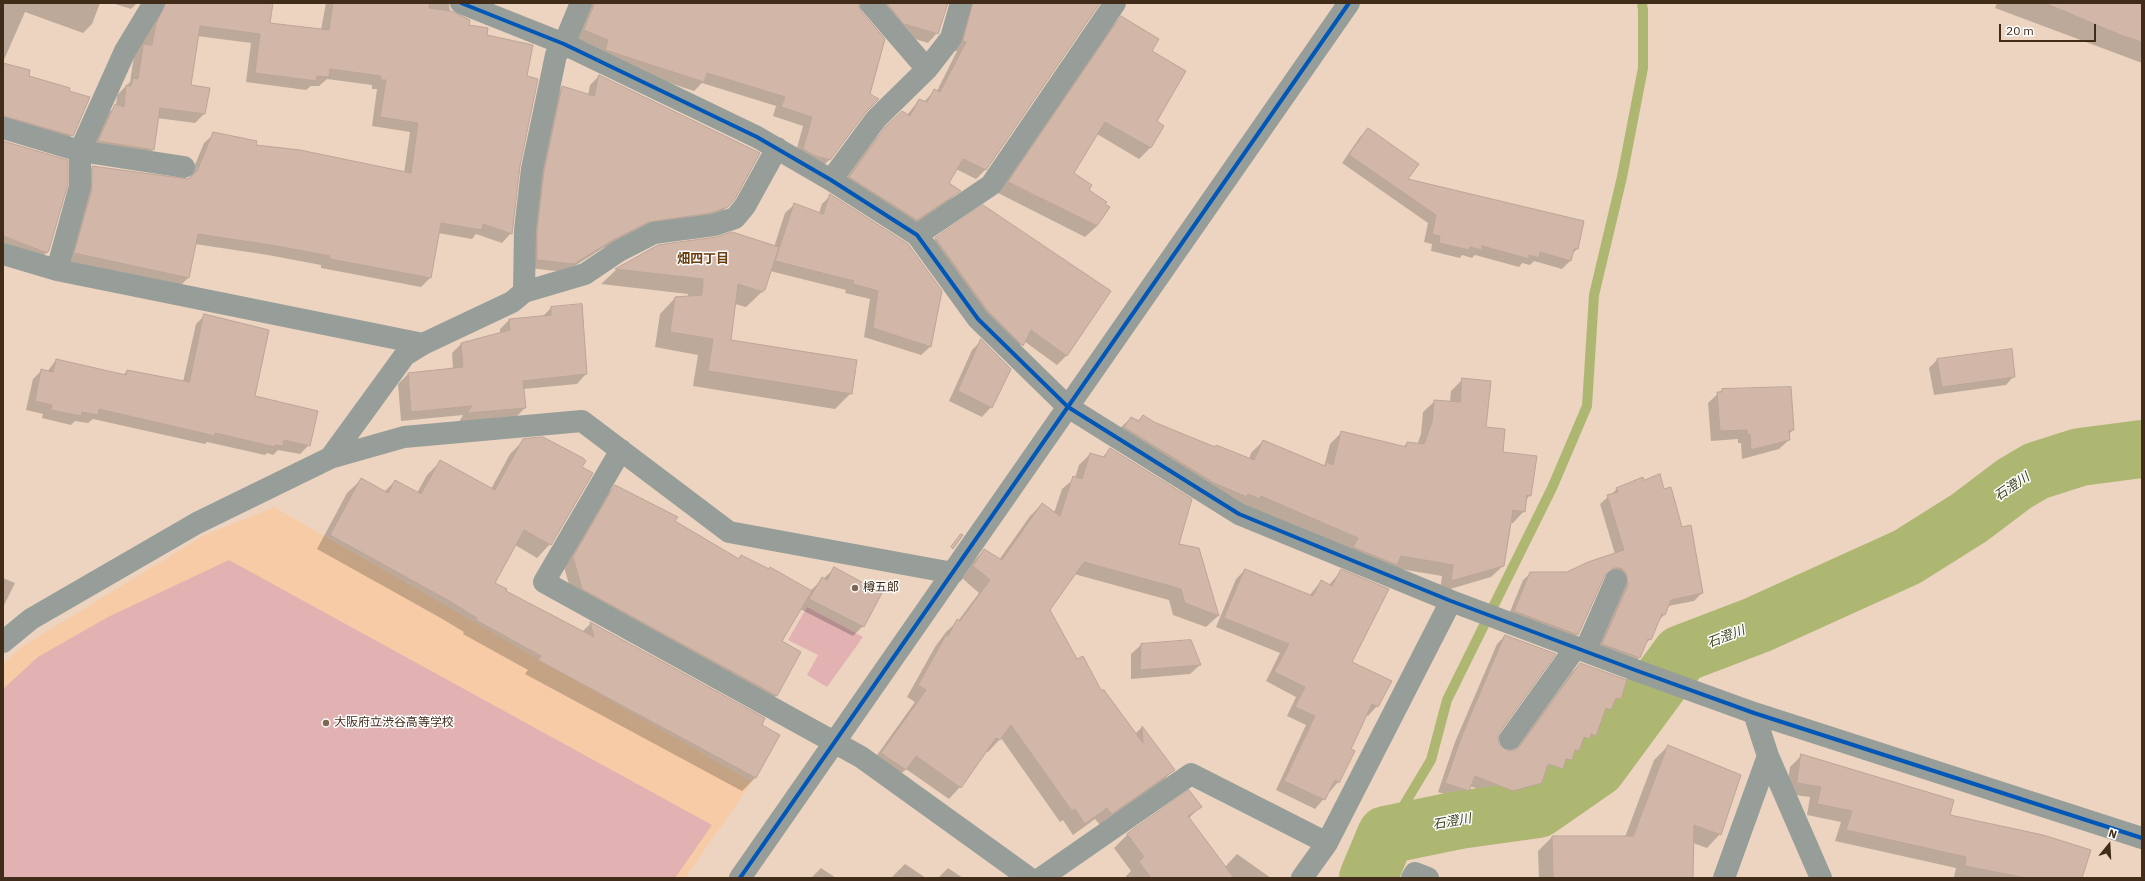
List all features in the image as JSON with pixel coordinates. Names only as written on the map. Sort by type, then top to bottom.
[{"type":"street","points":[[57,270],[80,186],[80,151],[125,51],[154,3]]},
{"type":"street","points":[[461,3],[564,44],[757,136],[832,180],[917,235],[978,319],[1068,407],[1239,514],[1450,601],[1754,713],[2142,838]]},
{"type":"street","points":[[524,292],[526,230],[532,169],[556,55],[564,44],[581,3]]},
{"type":"street","points":[[870,3],[927,69]]},
{"type":"street","points":[[832,180],[876,119],[927,69],[951,38],[961,3]]},
{"type":"street","points":[[917,235],[991,185],[1115,3]]},
{"type":"street","points":[[740,878],[1350,3]]},
{"type":"street","points":[[3,128],[80,151],[184,167]]},
{"type":"street","points":[[330,458],[406,355],[423,344],[512,302],[524,292],[585,274],[619,251],[654,234],[714,225],[735,218],[745,206],[776,148]]},
{"type":"street","points":[[3,254],[57,270],[423,344]]},
{"type":"street","points":[[4,640],[31,619],[197,523],[330,458],[404,437],[582,421],[729,532],[953,573]]},
{"type":"street","points":[[621,450],[544,582],[860,757],[1028,878]]},
{"type":"street","points":[[1510,739],[1581,649],[1616,580]]},
{"type":"street","points":[[1302,878],[1327,842],[1450,601]]},
{"type":"street","points":[[1754,713],[1768,756],[1821,878]]},
{"type":"street","points":[[1724,878],[1768,756]]},
{"type":"street","points":[[1041,878],[1191,774],[1327,842]]},
{"type":"street","points":[[1412,878],[1415,873],[1428,878]]},
{"type":"shaded area","name":"大阪府立渋谷高等学校","points":[[274,507],[752,782],[685,878],[3,878],[3,664],[23,646],[203,536]]},
{"type":"shaded area","name":"大阪府立渋谷高等学校","points":[[229,560],[712,825],[675,878],[3,878],[3,689],[38,657],[108,617]]},
{"type":"shaded area","points":[[807,607],[863,637],[827,687],[807,675],[818,655],[788,640]]},
{"type":"building","points":[[166,3],[273,3],[270,23],[329,30],[333,3],[430,3],[429,8],[451,11],[470,20],[469,25],[488,28],[487,35],[533,45],[527,76],[538,79],[520,166],[512,234],[483,224],[482,230],[441,223],[431,278],[330,259],[330,256],[198,234],[189,278],[74,253],[92,189],[92,166],[188,179],[197,171],[213,132],[257,141],[256,145],[300,150],[411,173],[418,123],[380,117],[386,80],[381,80],[381,76],[330,69],[329,77],[317,76],[316,81],[255,73],[260,34],[200,26],[191,85],[210,88],[205,114],[160,108],[154,150],[98,141],[115,104],[124,107],[126,85],[131,86],[133,78],[138,79],[143,46],[144,44],[152,45],[156,24]]},
{"type":"building","points":[[595,3],[858,3],[861,11],[885,39],[870,94],[879,99],[866,112],[830,160],[813,155],[803,149],[812,117],[781,107],[785,97],[707,73],[704,82],[605,50],[608,40],[584,30]]},
{"type":"building","points":[[887,3],[948,3],[938,34],[904,24]]},
{"type":"building","points":[[973,3],[1100,3],[986,170],[963,159],[949,183],[961,191],[917,220],[849,177],[885,127],[902,111],[910,116],[919,99],[927,102],[934,89],[940,92],[966,42],[963,41]]},
{"type":"building","points":[[2045,3],[2142,3],[2142,42],[2123,36]]},
{"type":"building","points":[[1121,16],[1159,39],[1152,51],[1186,71],[1157,121],[1164,126],[1151,148],[1105,122],[1074,173],[1092,185],[1089,190],[1107,202],[1105,204],[1110,207],[1097,226],[1008,182]]},
{"type":"building","points":[[3,63],[30,70],[29,76],[70,88],[69,91],[90,97],[73,136],[3,116]]},
{"type":"building","points":[[599,75],[760,153],[735,199],[728,207],[711,213],[649,222],[613,240],[574,264],[537,260],[537,231],[544,171],[562,86],[594,96]]},
{"type":"building","points":[[1368,128],[1419,164],[1408,179],[1584,221],[1578,249],[1574,249],[1571,261],[1540,252],[1539,258],[1529,255],[1529,259],[1482,246],[1482,250],[1470,247],[1469,250],[1439,243],[1440,236],[1432,234],[1436,215],[1349,155]]},
{"type":"building","points":[[3,141],[68,160],[68,184],[47,253],[3,236]]},
{"type":"building","points":[[830,194],[908,244],[942,291],[931,347],[873,328],[878,291],[853,284],[854,281],[775,261],[794,203],[823,214]]},
{"type":"building","points":[[983,205],[1111,291],[1067,356],[1031,330],[1023,346],[988,311],[935,238]]},
{"type":"building","points":[[732,232],[779,247],[765,290],[764,289],[763,292],[738,284],[731,340],[857,360],[852,394],[708,371],[713,339],[670,332],[675,297],[702,295],[703,279],[615,269],[658,245],[716,237]]},
{"type":"building","points":[[582,304],[587,374],[523,381],[526,408],[467,413],[472,406],[411,412],[408,373],[463,367],[461,343],[510,330],[509,319],[551,315],[551,307]]},
{"type":"building","points":[[204,314],[269,330],[255,396],[318,411],[310,446],[284,440],[283,446],[275,445],[275,447],[215,433],[215,436],[99,409],[98,415],[82,412],[81,416],[51,410],[52,405],[35,401],[41,369],[53,372],[56,359],[126,375],[127,370],[189,382]]},
{"type":"building","points":[[981,339],[1011,369],[992,408],[958,391]]},
{"type":"building","points":[[2012,349],[2015,377],[1942,387],[1937,359]]},
{"type":"building","points":[[1462,378],[1491,381],[1486,427],[1505,429],[1503,452],[1537,456],[1531,496],[1527,495],[1525,512],[1513,510],[1504,566],[1451,581],[1453,565],[1401,556],[1397,565],[1353,547],[1358,538],[1261,496],[1260,499],[1248,494],[1247,497],[1214,483],[1124,427],[1131,417],[1139,421],[1143,415],[1154,422],[1215,447],[1216,445],[1254,460],[1263,440],[1325,466],[1327,462],[1333,465],[1341,431],[1406,447],[1407,442],[1424,444],[1432,422],[1434,400],[1460,402]]},
{"type":"building","points":[[1791,387],[1794,430],[1789,431],[1790,440],[1751,450],[1750,434],[1747,434],[1747,430],[1720,431],[1717,392],[1722,392],[1722,389]]},
{"type":"building","points":[[543,437],[583,458],[586,461],[582,467],[593,473],[551,545],[524,530],[495,583],[507,589],[506,591],[594,637],[590,622],[765,718],[762,725],[780,735],[756,778],[538,660],[541,656],[476,620],[477,618],[453,603],[330,535],[361,478],[388,493],[395,480],[421,494],[440,460],[495,490],[523,439]]},
{"type":"building","points":[[1110,448],[1192,499],[1179,544],[1199,548],[1219,616],[1185,603],[1181,589],[1084,562],[1050,610],[1077,659],[1083,656],[1101,690],[1104,690],[1143,743],[1142,726],[1175,770],[1112,814],[1107,808],[1085,824],[1075,809],[1072,811],[1011,725],[1000,740],[996,738],[961,788],[916,756],[906,770],[881,753],[926,690],[918,685],[946,635],[948,636],[957,619],[960,621],[990,580],[973,566],[984,549],[1002,560],[1042,503],[1060,516],[1073,476],[1082,479],[1090,453],[1104,457]]},
{"type":"building","points":[[1660,474],[1664,489],[1671,487],[1682,527],[1691,525],[1703,593],[1671,600],[1665,615],[1662,614],[1651,640],[1648,639],[1640,658],[1602,644],[1628,585],[1626,573],[1621,568],[1614,568],[1605,575],[1578,635],[1514,611],[1530,572],[1567,572],[1588,562],[1624,550],[1607,495],[1618,492],[1616,488],[1643,477],[1644,480]]},
{"type":"building","points":[[615,485],[678,517],[675,521],[739,559],[741,555],[769,569],[770,567],[812,591],[782,641],[801,652],[777,696],[582,589],[573,557]]},
{"type":"building","points":[[961,534],[963,535],[953,549],[951,547]]},
{"type":"building","points":[[834,567],[882,593],[864,627],[809,599],[822,577],[827,580]]},
{"type":"building","points":[[1245,569],[1313,596],[1321,580],[1332,586],[1341,569],[1389,589],[1352,662],[1392,681],[1378,707],[1372,704],[1351,749],[1355,751],[1339,783],[1335,780],[1325,800],[1284,781],[1315,716],[1295,707],[1305,687],[1274,672],[1289,644],[1224,618]]},
{"type":"building","points":[[1505,635],[1556,654],[1500,732],[1498,738],[1499,744],[1508,751],[1515,750],[1520,746],[1580,663],[1627,680],[1621,699],[1616,698],[1611,710],[1606,708],[1596,736],[1591,734],[1590,739],[1584,737],[1579,751],[1575,750],[1572,760],[1566,759],[1563,769],[1548,764],[1542,783],[1513,791],[1475,776],[1469,791],[1445,783],[1463,733]]},
{"type":"building","points":[[1191,640],[1201,665],[1140,670],[1141,644]]},
{"type":"building","points":[[1668,745],[1741,775],[1721,835],[1694,825],[1693,878],[1553,878],[1552,836],[1633,836]]},
{"type":"building","points":[[1801,754],[1954,800],[1950,815],[2043,835],[2091,850],[2082,878],[2026,878],[1965,866],[1966,857],[1846,830],[1852,811],[1817,804],[1821,787],[1797,783]]},
{"type":"building","points":[[1189,790],[1202,807],[1188,816],[1234,878],[1151,878],[1139,862],[1144,857],[1127,834]]},
{"type":"waterway","points":[[1386,835],[1431,760],[1447,700],[1552,488],[1587,406],[1594,295],[1622,177],[1643,68],[1642,3]]},
{"type":"waterway","name":"石澄川","points":[[1368,878],[1386,835],[1459,820],[1538,809],[1597,768],[1681,654],[1757,625],[1907,557],[1969,518],[2014,484],[2036,471],[2080,457],[2142,449]]},
{"type":"cycle path","points":[[461,3],[564,44],[757,137],[831,180],[917,235],[978,319],[1068,407],[1239,514],[1451,601],[1754,713],[2142,838]]},
{"type":"cycle path","points":[[740,878],[1349,3]]},
{"type":"place","name":"樽五郎","points":[[855,588]]},
{"type":"place","name":"大阪府立渋谷高等学校","points":[[326,723]]},
{"type":"district","name":"畑四丁目","points":[[703,259]]}]
